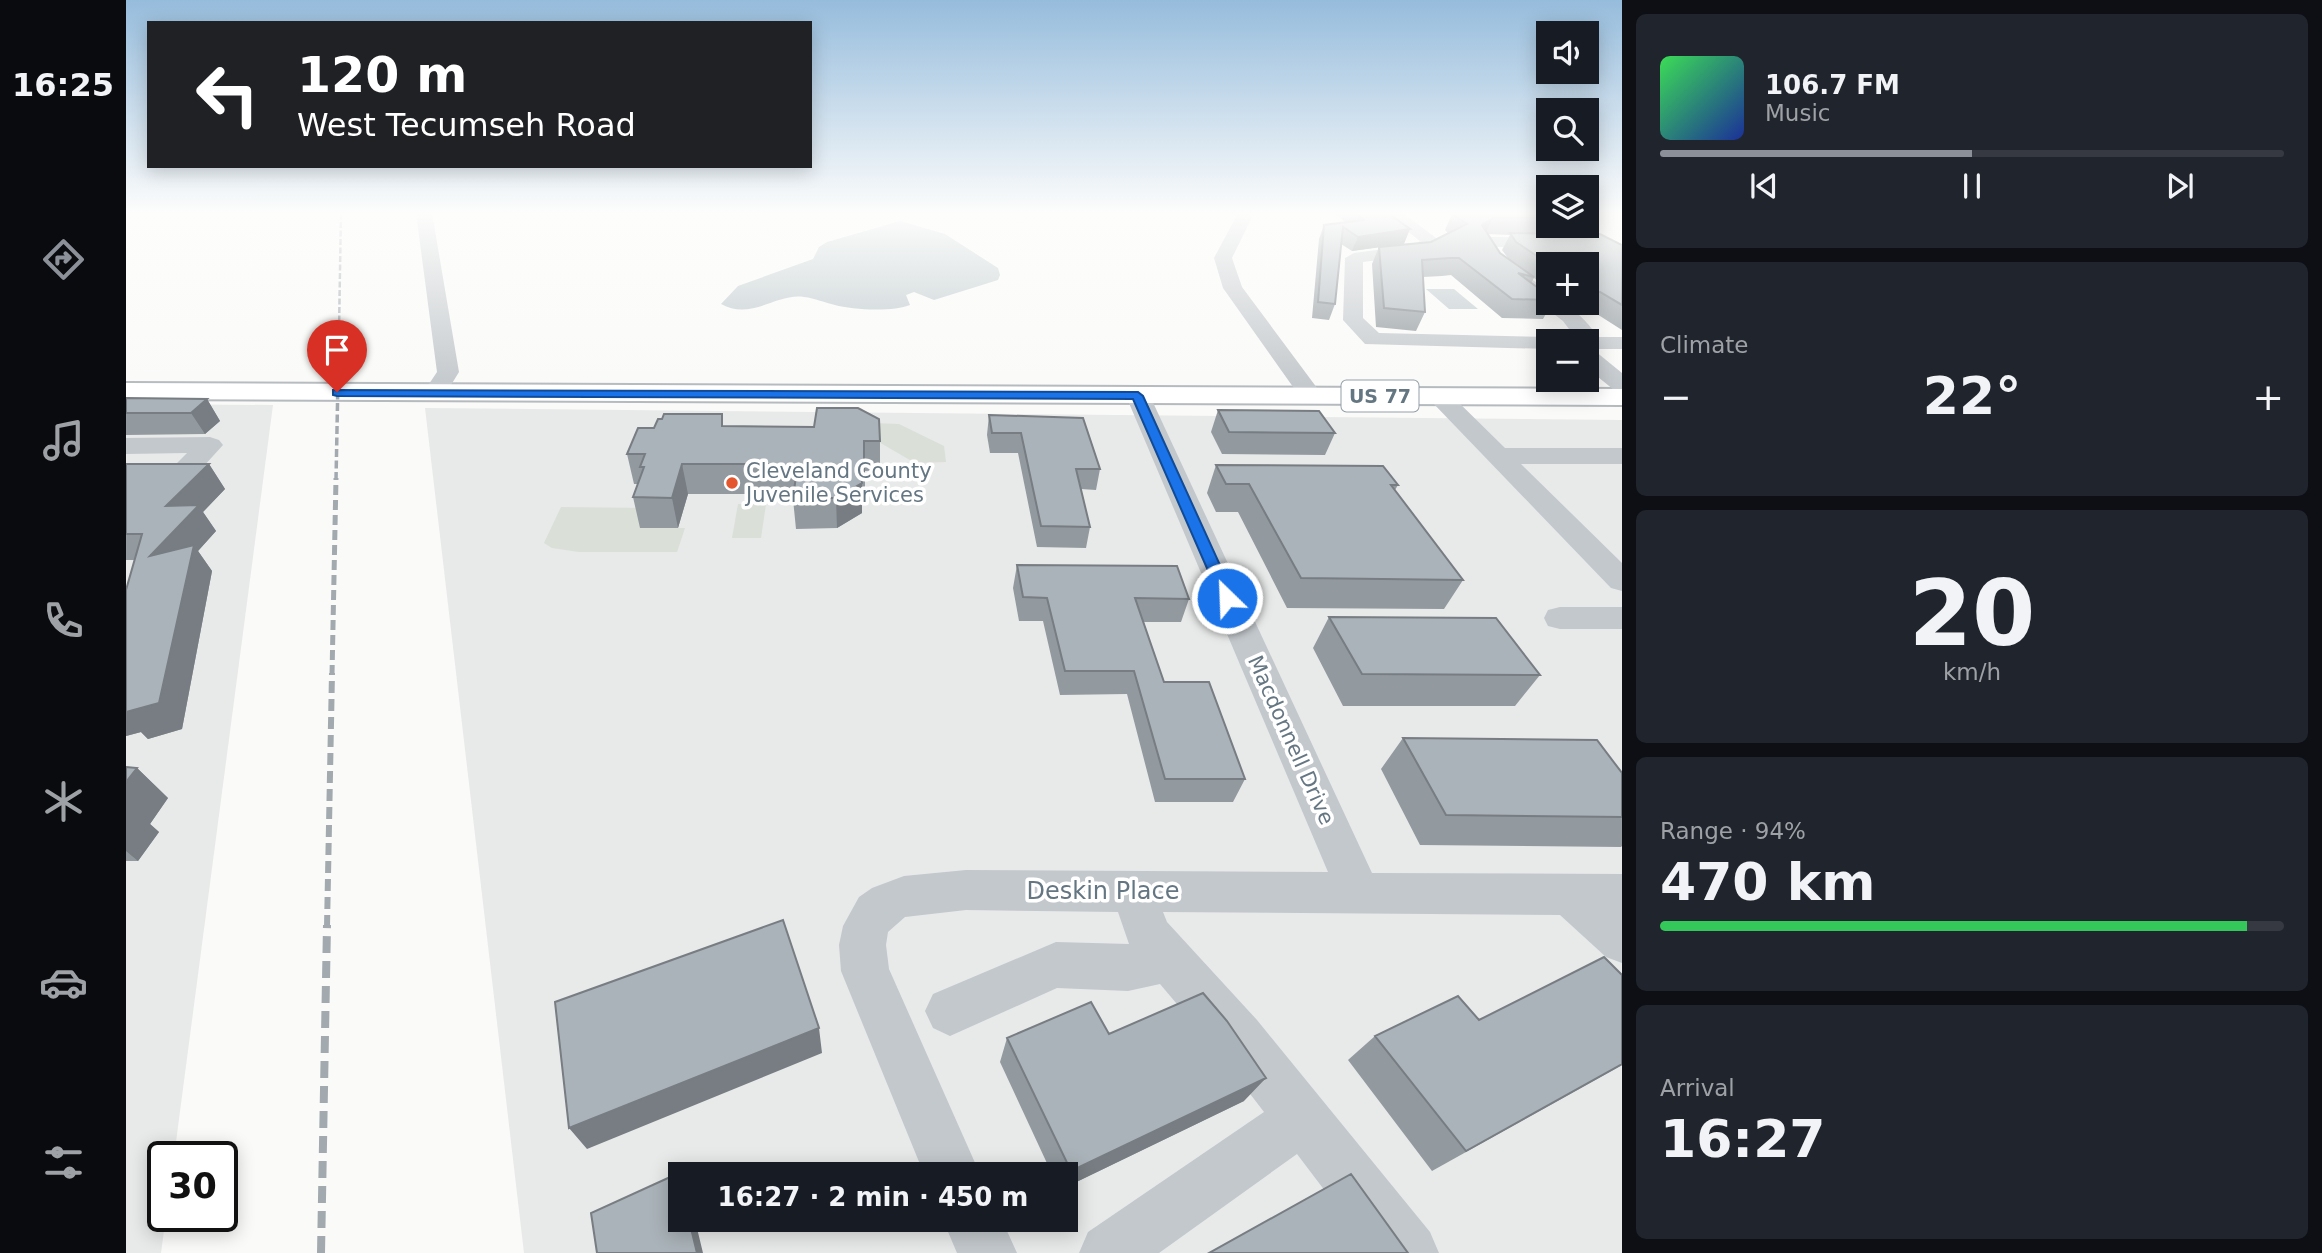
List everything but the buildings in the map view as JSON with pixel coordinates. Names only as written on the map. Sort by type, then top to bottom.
[{"type":"main road","name":"US 77","points":[[126,391],[1622,397]]},
{"type":"street","points":[[433,271],[448,372],[435,393]]},
{"type":"street","points":[[1227,271],[1233,288],[1311,396]]},
{"type":"street","points":[[1354,271],[1353,320],[1373,340],[1536,343]]},
{"type":"street","points":[[1509,271],[1536,292]]},
{"type":"street","points":[[1567,315],[1581,329]]},
{"type":"street","points":[[1599,343],[1622,343]]},
{"type":"street","points":[[1599,366],[1622,385]]},
{"type":"street","name":"Macdonnell Drive","points":[[1138,396],[1359,893]]},
{"type":"street","points":[[1440,397],[1622,582]]},
{"type":"street","points":[[126,446],[210,445],[182,473],[126,473]]},
{"type":"street","points":[[1498,456],[1622,456]]},
{"type":"street","points":[[1560,618],[1622,618]]},
{"type":"street","name":"Deskin Place","points":[[947,1162],[865,971],[861,940],[871,915],[888,900],[929,891],[1622,895]]},
{"type":"street","points":[[1134,891],[1149,935],[1239,1038],[1409,1253]]},
{"type":"street","points":[[1571,895],[1622,941]]},
{"type":"street","points":[[950,1011],[1056,965],[1128,968],[1170,959]]},
{"type":"street","points":[[977,1232],[986,1253]]},
{"type":"lane","points":[[1109,1253],[1302,1118]]},
{"type":"shaded area","points":[[778,271],[999,271],[1000,275],[998,280],[934,300],[914,292],[906,295],[910,305],[894,309],[852,308],[804,297],[783,299],[743,310],[721,304],[738,286]]},
{"type":"shaded area","points":[[1426,289],[1454,289],[1478,309],[1449,309]]},
{"type":"shaded area","points":[[126,404],[273,405],[176,1141],[147,1141],[147,1232],[164,1232],[161,1253],[126,1253]]},
{"type":"shaded area","points":[[425,408],[1622,420],[1622,1253],[524,1253]]},
{"type":"shaded area","points":[[873,423],[899,424],[944,446],[946,462],[915,463],[872,438]]},
{"type":"shaded area","points":[[738,504],[766,504],[761,538],[732,538]]},
{"type":"shaded area","points":[[561,507],[647,508],[641,528],[685,528],[677,552],[579,552],[552,548],[544,543]]},
{"type":"railway","points":[[339,330],[340,271]]},
{"type":"railway","points":[[336,480],[339,328]]},
{"type":"railway","points":[[332,675],[336,478]]},
{"type":"railway","points":[[327,927],[332,673]]},
{"type":"railway","points":[[321,1253],[327,925]]},
{"type":"place","name":"Cleveland County Juvenile Services","points":[[732,483]]},
{"type":"route","points":[[337,392],[1138,396],[1227,598]]}]
